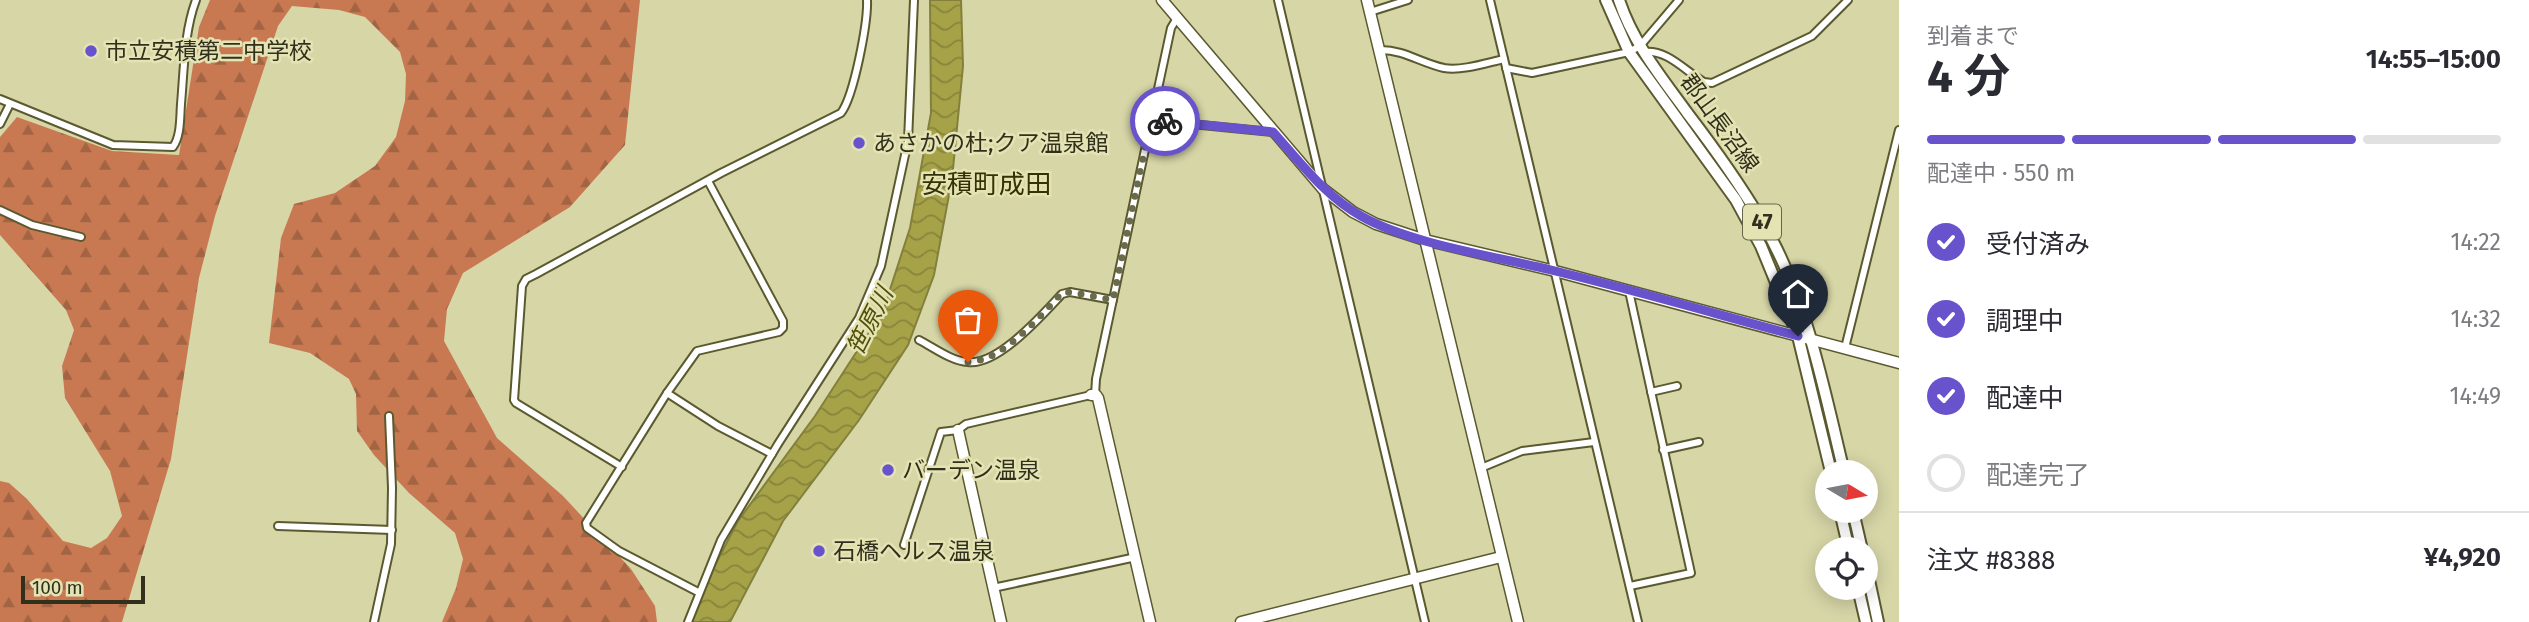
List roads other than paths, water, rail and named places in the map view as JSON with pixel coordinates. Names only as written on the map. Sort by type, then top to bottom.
[{"type":"main road","name":"郡山長沼線","points":[[1606,0],[1736,200],[1761,246],[1798,336],[1828,460]]},
{"type":"main road","name":"郡山長沼線","points":[[1619,0],[1637,50],[1732,175],[1761,220],[1781,259],[1813,340],[1841,460]]},
{"type":"main road","points":[[1861,600],[1866,622]]},
{"type":"main road","points":[[1873,600],[1878,622]]},
{"type":"street","points":[[0,99],[113,145],[173,147],[178,134],[186,54],[196,0]]},
{"type":"street","points":[[622,467],[514,400],[522,286],[526,279],[841,113],[850,92],[866,22],[867,0]]},
{"type":"street","points":[[688,622],[721,540],[859,318],[881,266],[908,141],[914,0]]},
{"type":"street","points":[[1278,0],[1425,622]]},
{"type":"street","points":[[1367,0],[1518,622]]},
{"type":"street","points":[[1370,12],[1408,0]]},
{"type":"street","points":[[1490,0],[1637,622]]},
{"type":"street","points":[[1637,50],[1679,0]]},
{"type":"street","points":[[1506,68],[1532,73],[1637,50],[1653,51],[1704,82],[1712,83],[1812,36],[1848,0]]},
{"type":"street","points":[[1168,2],[1177,18],[1323,189],[1353,212],[1376,224],[1425,240],[1629,290],[1899,363]]},
{"type":"street","points":[[1093,395],[1171,28],[1177,18]]},
{"type":"street","points":[[1381,50],[1401,51],[1424,62],[1448,68],[1504,59]]},
{"type":"street","points":[[0,124],[10,104]]},
{"type":"street","points":[[1151,120],[1273,132]]},
{"type":"street","points":[[1845,348],[1899,130]]},
{"type":"street","points":[[698,593],[618,551],[586,526],[587,519],[697,351],[779,332],[783,328],[783,321],[708,181]]},
{"type":"street","points":[[0,210],[32,225],[81,237]]},
{"type":"street","points":[[1629,290],[1691,573],[1630,586]]},
{"type":"street","points":[[919,340],[960,360],[974,362],[1013,343],[1062,293],[1113,300]]},
{"type":"street","points":[[1651,392],[1677,386]]},
{"type":"street","points":[[667,393],[718,426],[772,454]]},
{"type":"street","points":[[904,545],[939,434],[958,430],[965,424],[1093,395],[1098,398],[1150,622]]},
{"type":"street","points":[[374,622],[392,530],[388,416]]},
{"type":"street","points":[[958,430],[1001,622]]},
{"type":"street","points":[[1481,468],[1522,451],[1594,442]]},
{"type":"street","points":[[1663,450],[1699,442]]},
{"type":"street","points":[[278,526],[392,530]]},
{"type":"street","points":[[993,589],[1136,557]]},
{"type":"street","points":[[1241,622],[1501,557]]},
{"type":"water","points":[[930,0],[961,0],[963,66],[952,179],[934,275],[908,345],[859,420],[783,521],[730,622],[690,622],[700,594],[738,521],[815,416],[883,311],[910,228],[931,113]]},
{"type":"place","name":"市立安積第二中学校","points":[[91,51]]},
{"type":"place","name":"あさかの杜;クア温泉館","points":[[859,143]]},
{"type":"place","name":"バーデン温泉","points":[[888,470]]},
{"type":"place","name":"石橋ヘルス温泉","points":[[819,551]]},
{"type":"district","name":"安積町成田","points":[[986,184]]},
{"type":"water label","name":"笹原川","points":[[870,321]]}]
